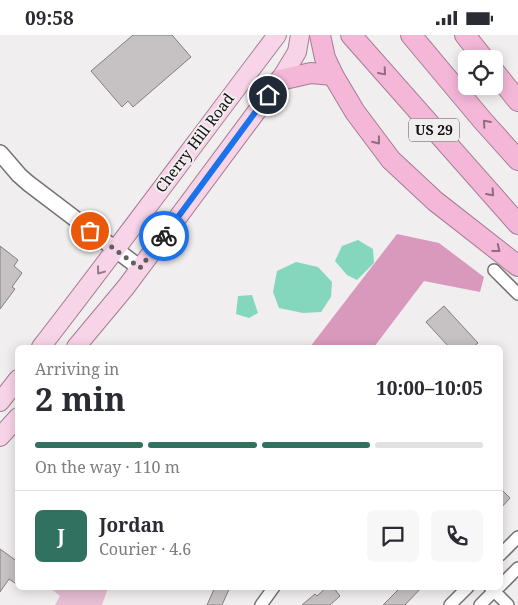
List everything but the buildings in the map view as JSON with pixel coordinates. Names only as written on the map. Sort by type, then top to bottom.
[{"type":"highway","name":"US 29","points":[[351,35],[518,224]]},
{"type":"highway","name":"US 29","points":[[411,35],[518,160]]},
{"type":"highway","points":[[465,35],[477,50]]},
{"type":"highway","points":[[320,36],[325,58],[333,75],[355,112],[391,160],[435,201],[518,266]]},
{"type":"highway","points":[[280,80],[310,73],[333,75]]},
{"type":"highway","points":[[503,82],[518,101]]},
{"type":"main road","name":"Cherry Hill Road","points":[[43,345],[277,35]]},
{"type":"main road","name":"Cherry Hill Road","points":[[78,345],[140,268],[280,80],[297,52],[300,35]]},
{"type":"main road","points":[[0,402],[15,383]]},
{"type":"main road","points":[[0,437],[15,420]]},
{"type":"street","points":[[0,153],[28,183],[140,268]]},
{"type":"street","points":[[494,270],[518,294]]},
{"type":"street","points":[[503,552],[518,537]]},
{"type":"street","points":[[503,581],[518,569]]},
{"type":"street","points":[[261,605],[272,590]]},
{"type":"street","points":[[450,605],[465,590]]},
{"type":"street","points":[[480,605],[493,590]]},
{"type":"street","points":[[497,590],[508,605]]},
{"type":"shaded area","points":[[397,234],[439,243],[484,277],[480,292],[424,281],[376,345],[312,345]]},
{"type":"shaded area","points":[[358,240],[373,249],[374,263],[357,280],[347,275],[335,261],[342,246]]},
{"type":"shaded area","points":[[296,262],[318,267],[332,282],[331,297],[321,312],[303,313],[279,308],[273,292],[277,271]]},
{"type":"shaded area","points":[[252,295],[258,313],[249,318],[236,314],[238,296]]},
{"type":"shaded area","points":[[52,590],[107,590],[102,605],[55,605],[60,596]]},
{"type":"way so far","points":[[90,231],[140,268],[164,236]]},
{"type":"route","points":[[164,236],[268,95]]}]
